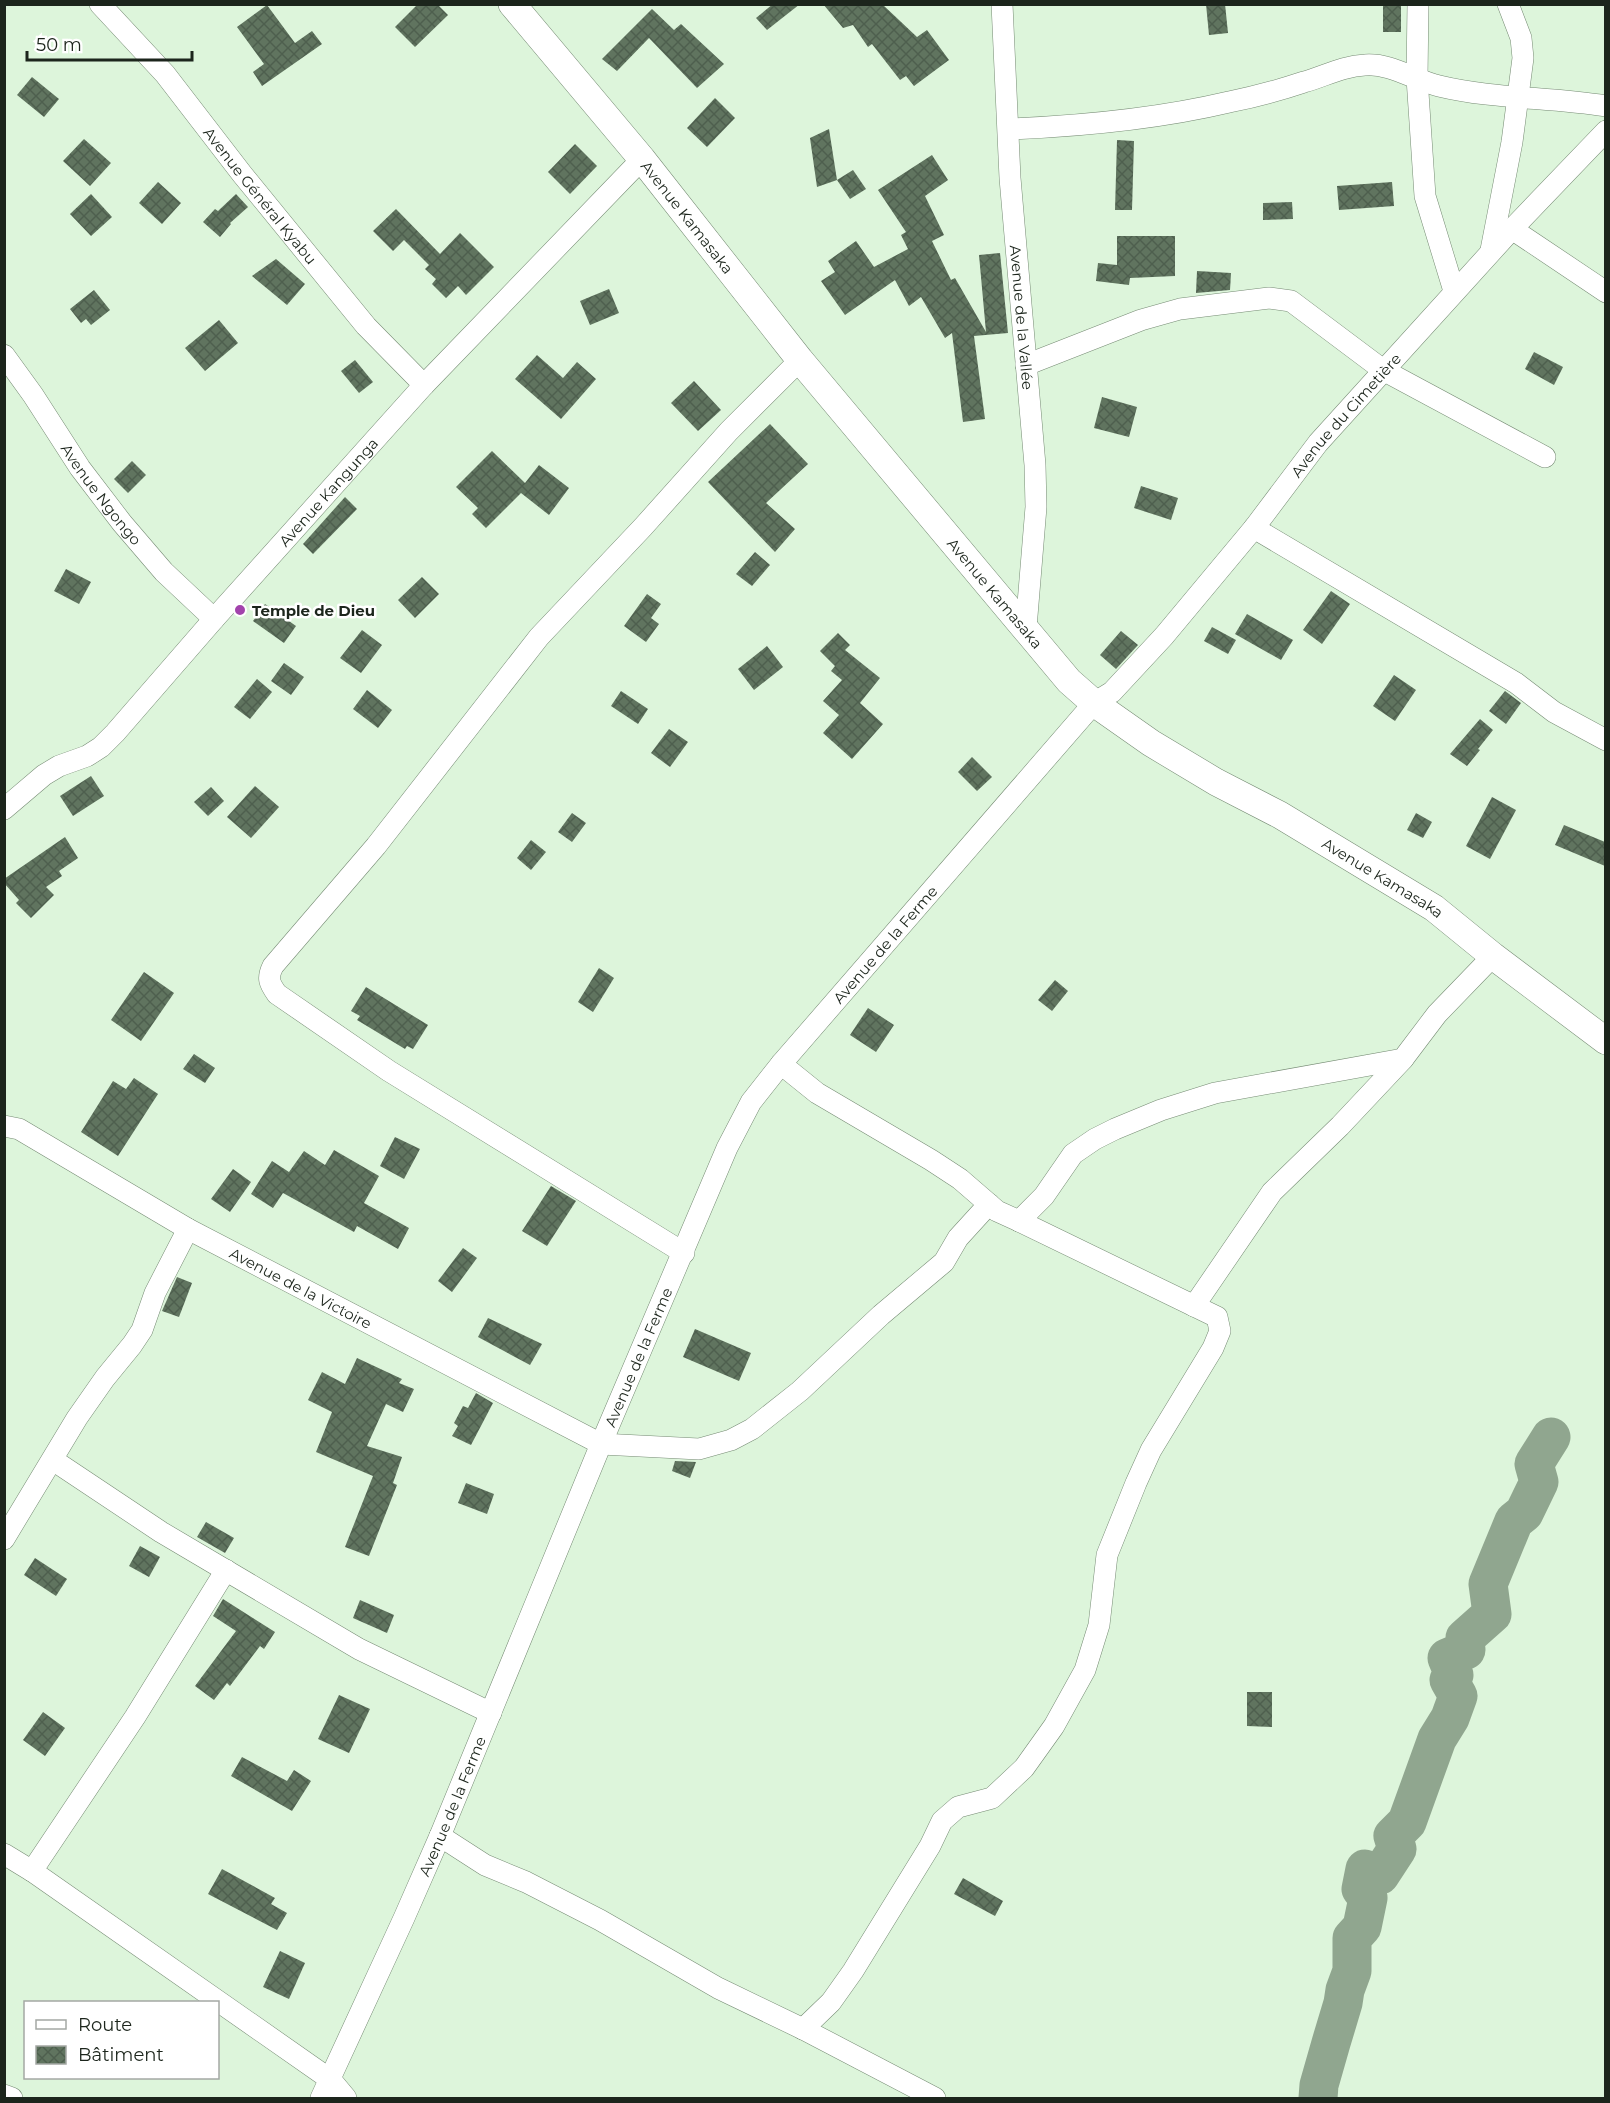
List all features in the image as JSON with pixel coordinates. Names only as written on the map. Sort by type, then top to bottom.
[{"type":"street","name":"Avenue Général Kyabu","points":[[100,4],[165,74],[366,326],[424,386]]},
{"type":"street","name":"Avenue Kamasaka","points":[[512,4],[642,159],[800,360],[1026,628],[1052,662],[1094,703],[1151,744],[1216,782],[1280,814],[1434,908],[1605,1041]]},
{"type":"street","name":"Avenue de la Vallée","points":[[1002,4],[1013,222],[1035,465],[1036,507],[1026,628]]},
{"type":"street","points":[[1418,4],[1417,78],[1425,196],[1454,291]]},
{"type":"street","points":[[1491,252],[1512,142],[1523,58],[1521,38],[1508,4]]},
{"type":"street","points":[[1009,129],[1055,127],[1153,117],[1229,102],[1305,82],[1341,68],[1368,64],[1389,68],[1447,88],[1605,106]]},
{"type":"street","name":"Avenue du Cimetière","points":[[1094,703],[1112,692],[1142,660],[1254,528],[1318,443],[1454,291],[1605,131]]},
{"type":"street","name":"Avenue Kangunga","points":[[4,809],[44,775],[59,766],[87,756],[101,747],[424,386],[642,159]]},
{"type":"street","points":[[1512,229],[1605,292]]},
{"type":"street","points":[[1026,366],[1141,320],[1180,309],[1269,298],[1291,301],[1383,370],[1545,457]]},
{"type":"street","name":"Avenue Ngongo","points":[[4,355],[80,468],[122,523],[164,572],[214,619]]},
{"type":"street","points":[[684,1253],[389,1071],[276,994],[269,983],[268,975],[273,966],[376,846],[539,637],[643,527],[729,431],[800,360]]},
{"type":"street","points":[[1254,528],[1516,683],[1554,712],[1605,740]]},
{"type":"street","name":"Avenue de la Ferme","points":[[321,2098],[440,1836],[727,1148],[751,1102],[781,1064],[1094,703]]},
{"type":"street","points":[[1194,1306],[1272,1192],[1340,1126],[1403,1059],[1437,1014],[1493,956]]},
{"type":"street","points":[[1019,1221],[1044,1196],[1073,1154],[1114,1129],[1161,1110],[1215,1093],[1403,1059]]},
{"type":"street","points":[[781,1064],[817,1092],[960,1179],[997,1211],[1218,1317],[1220,1331],[1213,1348],[1151,1450],[1107,1555],[1099,1625],[1085,1670],[1054,1726],[1024,1768],[992,1798],[958,1807],[942,1821],[930,1846],[852,1971],[831,2002],[803,2029]]},
{"type":"street","name":"Avenue de la Victoire","points":[[4,1126],[19,1129],[188,1228],[602,1444]]},
{"type":"street","points":[[602,1444],[699,1449],[731,1440],[752,1429],[800,1391],[881,1315],[944,1262],[958,1238],[989,1204]]},
{"type":"street","points":[[4,1539],[88,1402],[142,1330],[155,1293],[188,1228]]},
{"type":"street","points":[[53,1460],[160,1532],[359,1649],[491,1713]]},
{"type":"street","points":[[32,1871],[135,1716],[226,1570]]},
{"type":"street","points":[[440,1836],[485,1865],[558,1898],[718,1988],[803,2029],[935,2098]]},
{"type":"street","points":[[4,1854],[32,1871],[218,2001]]},
{"type":"street","points":[[219,2002],[331,2080],[346,2098]]},
{"type":"street","points":[[4,2095],[12,2098]]},
{"type":"building","points":[[418,4],[437,4],[448,15],[415,47],[395,27]]},
{"type":"building","points":[[773,4],[800,4],[767,30],[756,18]]},
{"type":"building","points":[[823,4],[882,4],[917,37],[927,30],[949,60],[914,86],[906,76],[900,80],[872,44],[868,47],[853,25],[843,28]]},
{"type":"building","points":[[1206,4],[1225,4],[1228,33],[1209,35]]},
{"type":"building","points":[[1383,4],[1401,4],[1401,32],[1383,32]]},
{"type":"building","points":[[267,5],[295,43],[312,31],[322,44],[262,86],[253,72],[264,64],[237,27]]},
{"type":"building","points":[[652,9],[674,30],[681,24],[724,64],[697,88],[649,38],[617,71],[602,59]]},
{"type":"building","points":[[32,77],[59,99],[44,117],[17,95]]},
{"type":"building","points":[[715,98],[735,118],[707,147],[687,128]]},
{"type":"building","points":[[829,129],[837,180],[817,187],[810,138]]},
{"type":"building","points":[[84,139],[111,163],[90,186],[63,161]]},
{"type":"building","points":[[1117,140],[1134,141],[1132,210],[1115,210]]},
{"type":"building","points":[[575,144],[597,166],[570,194],[548,172]]},
{"type":"building","points":[[932,155],[948,180],[925,196],[944,235],[932,241],[951,280],[955,278],[986,332],[979,255],[1000,253],[1008,333],[974,336],[985,419],[963,422],[952,333],[945,338],[921,297],[909,306],[895,280],[845,315],[821,281],[835,272],[828,261],[856,241],[874,267],[908,249],[901,235],[906,232],[878,190]]},
{"type":"building","points":[[853,170],[866,189],[850,199],[837,180]]},
{"type":"building","points":[[158,182],[181,203],[162,224],[139,203]]},
{"type":"building","points":[[1392,182],[1394,206],[1339,210],[1337,186]]},
{"type":"building","points":[[91,194],[112,217],[91,236],[70,214]]},
{"type":"building","points":[[236,194],[248,207],[230,223],[220,237],[203,222],[215,209],[218,211]]},
{"type":"building","points":[[1292,202],[1293,219],[1263,220],[1263,203]]},
{"type":"building","points":[[396,209],[440,254],[460,233],[494,267],[466,295],[458,286],[446,298],[432,284],[436,279],[425,269],[429,265],[404,240],[393,251],[373,231]]},
{"type":"building","points":[[1117,236],[1175,236],[1175,276],[1130,278],[1129,285],[1096,281],[1098,263],[1117,265]]},
{"type":"building","points":[[276,259],[305,284],[287,305],[252,276]]},
{"type":"building","points":[[1197,271],[1231,273],[1230,290],[1196,293]]},
{"type":"building","points":[[609,289],[619,313],[590,325],[580,301]]},
{"type":"building","points":[[94,290],[110,310],[91,325],[86,319],[81,323],[70,309]]},
{"type":"building","points":[[219,320],[238,343],[205,371],[185,348]]},
{"type":"building","points":[[1534,352],[1563,367],[1554,385],[1525,369]]},
{"type":"building","points":[[537,355],[563,378],[577,362],[596,379],[561,419],[515,379]]},
{"type":"building","points":[[355,360],[373,382],[359,393],[341,371]]},
{"type":"building","points":[[694,381],[721,410],[698,431],[671,403]]},
{"type":"building","points":[[1102,397],[1137,407],[1129,437],[1094,428]]},
{"type":"building","points":[[770,424],[808,464],[766,503],[795,529],[775,552],[708,482]]},
{"type":"building","points":[[492,451],[525,483],[539,465],[569,488],[549,515],[521,493],[486,528],[472,514],[478,508],[456,487]]},
{"type":"building","points":[[132,461],[146,475],[128,493],[114,479]]},
{"type":"building","points":[[1141,486],[1178,498],[1171,520],[1134,508]]},
{"type":"building","points":[[345,497],[357,509],[313,554],[303,544]]},
{"type":"building","points":[[755,552],[770,565],[752,586],[736,574]]},
{"type":"building","points":[[66,569],[91,582],[79,604],[54,591]]},
{"type":"building","points":[[422,577],[439,594],[415,618],[398,600]]},
{"type":"building","points":[[1331,591],[1350,604],[1322,644],[1303,630]]},
{"type":"building","points":[[647,594],[661,604],[651,618],[659,624],[646,642],[624,626]]},
{"type":"building","points":[[265,604],[296,626],[284,643],[253,621]]},
{"type":"building","points":[[1247,614],[1293,640],[1281,660],[1235,634]]},
{"type":"building","points":[[1212,627],[1236,640],[1228,654],[1204,641]]},
{"type":"building","points":[[362,630],[382,645],[361,673],[340,658]]},
{"type":"building","points":[[1121,631],[1138,645],[1116,669],[1100,655]]},
{"type":"building","points":[[838,633],[850,645],[845,650],[880,678],[860,703],[883,724],[852,759],[823,733],[839,715],[823,701],[842,680],[831,671],[835,666],[820,651]]},
{"type":"building","points":[[767,646],[783,667],[754,690],[738,669]]},
{"type":"building","points":[[284,663],[304,677],[291,695],[271,681]]},
{"type":"building","points":[[1394,675],[1416,690],[1395,721],[1373,706]]},
{"type":"building","points":[[257,679],[272,692],[250,719],[234,707]]},
{"type":"building","points":[[367,690],[392,710],[378,728],[353,709]]},
{"type":"building","points":[[621,691],[648,709],[638,724],[611,706]]},
{"type":"building","points":[[1505,691],[1521,703],[1506,724],[1489,711]]},
{"type":"building","points":[[1480,719],[1493,730],[1467,766],[1450,754]]},
{"type":"building","points":[[669,729],[688,742],[670,767],[651,753]]},
{"type":"building","points":[[972,757],[992,777],[977,791],[958,772]]},
{"type":"building","points":[[91,776],[104,796],[73,816],[60,796]]},
{"type":"building","points":[[255,786],[279,807],[251,838],[227,817]]},
{"type":"building","points":[[211,787],[224,801],[208,816],[194,802]]},
{"type":"building","points":[[1492,797],[1516,810],[1490,859],[1466,846]]},
{"type":"building","points":[[572,813],[586,823],[572,842],[558,832]]},
{"type":"building","points":[[1416,813],[1432,822],[1423,838],[1407,830]]},
{"type":"building","points":[[1564,825],[1605,842],[1605,866],[1555,845]]},
{"type":"building","points":[[65,837],[78,858],[59,871],[62,876],[46,887],[54,895],[31,918],[16,903],[19,900],[4,883],[4,879]]},
{"type":"building","points":[[531,840],[546,852],[531,870],[517,858]]},
{"type":"building","points":[[599,968],[614,978],[593,1012],[578,1002]]},
{"type":"building","points":[[144,972],[174,993],[141,1041],[111,1020]]},
{"type":"building","points":[[1055,980],[1068,991],[1052,1011],[1038,1000]]},
{"type":"building","points":[[366,987],[428,1025],[413,1049],[407,1046],[405,1049],[357,1020],[360,1016],[351,1011]]},
{"type":"building","points":[[868,1008],[894,1025],[876,1052],[850,1035]]},
{"type":"building","points":[[194,1054],[215,1068],[205,1083],[183,1069]]},
{"type":"building","points":[[134,1078],[158,1094],[118,1156],[81,1132],[113,1081],[126,1089]]},
{"type":"building","points":[[395,1137],[420,1149],[404,1179],[380,1166]]},
{"type":"building","points":[[334,1150],[379,1176],[364,1203],[409,1228],[398,1249],[357,1226],[354,1232],[283,1193],[273,1208],[251,1194],[272,1161],[289,1172],[304,1151],[325,1165]]},
{"type":"building","points":[[233,1169],[251,1182],[230,1212],[211,1199]]},
{"type":"building","points":[[551,1186],[576,1201],[547,1246],[522,1231]]},
{"type":"building","points":[[463,1248],[477,1258],[452,1292],[438,1281]]},
{"type":"building","points":[[177,1277],[192,1283],[179,1317],[162,1311]]},
{"type":"building","points":[[488,1318],[542,1344],[530,1365],[478,1337]]},
{"type":"building","points":[[695,1329],[751,1353],[739,1381],[683,1357]]},
{"type":"building","points":[[357,1358],[402,1379],[399,1383],[414,1389],[403,1412],[386,1404],[367,1446],[402,1457],[393,1483],[397,1485],[369,1556],[345,1547],[373,1476],[316,1452],[332,1412],[308,1400],[322,1372],[345,1384]]},
{"type":"building","points":[[476,1393],[493,1403],[471,1445],[452,1436],[458,1426],[454,1423],[463,1406],[468,1408]]},
{"type":"building","points":[[675,1461],[696,1462],[690,1478],[672,1471]]},
{"type":"building","points":[[466,1483],[494,1494],[487,1514],[458,1503]]},
{"type":"building","points":[[206,1522],[234,1538],[225,1553],[197,1537]]},
{"type":"building","points":[[140,1546],[160,1557],[149,1577],[129,1566]]},
{"type":"building","points":[[35,1558],[67,1579],[56,1596],[24,1575]]},
{"type":"building","points":[[223,1599],[275,1632],[264,1649],[260,1646],[230,1686],[227,1683],[214,1700],[195,1686],[236,1631],[213,1616]]},
{"type":"building","points":[[360,1600],[394,1615],[387,1633],[353,1618]]},
{"type":"building","points":[[1247,1692],[1272,1692],[1272,1727],[1247,1726]]},
{"type":"building","points":[[339,1695],[370,1709],[349,1753],[318,1739]]},
{"type":"building","points":[[43,1712],[65,1728],[45,1756],[23,1740]]},
{"type":"building","points":[[242,1757],[287,1781],[294,1770],[311,1781],[292,1811],[231,1776]]},
{"type":"building","points":[[222,1869],[275,1898],[271,1904],[287,1913],[277,1930],[208,1894]]},
{"type":"building","points":[[963,1878],[1003,1901],[995,1916],[954,1894]]},
{"type":"building","points":[[280,1951],[305,1963],[289,1999],[263,1987]]},
{"type":"waterway","points":[[1318,2098],[1319,2085],[1352,1971],[1352,1938],[1362,1927],[1368,1898],[1361,1889],[1365,1869],[1380,1875],[1397,1849],[1393,1836],[1407,1822],[1437,1739],[1450,1718],[1458,1696],[1449,1680],[1454,1675],[1447,1658],[1466,1650],[1465,1638],[1492,1614],[1488,1584],[1514,1521],[1524,1513],[1539,1482],[1534,1464],[1551,1437]]},
{"type":"place","name":"Temple de Dieu","points":[[240,610]]}]
